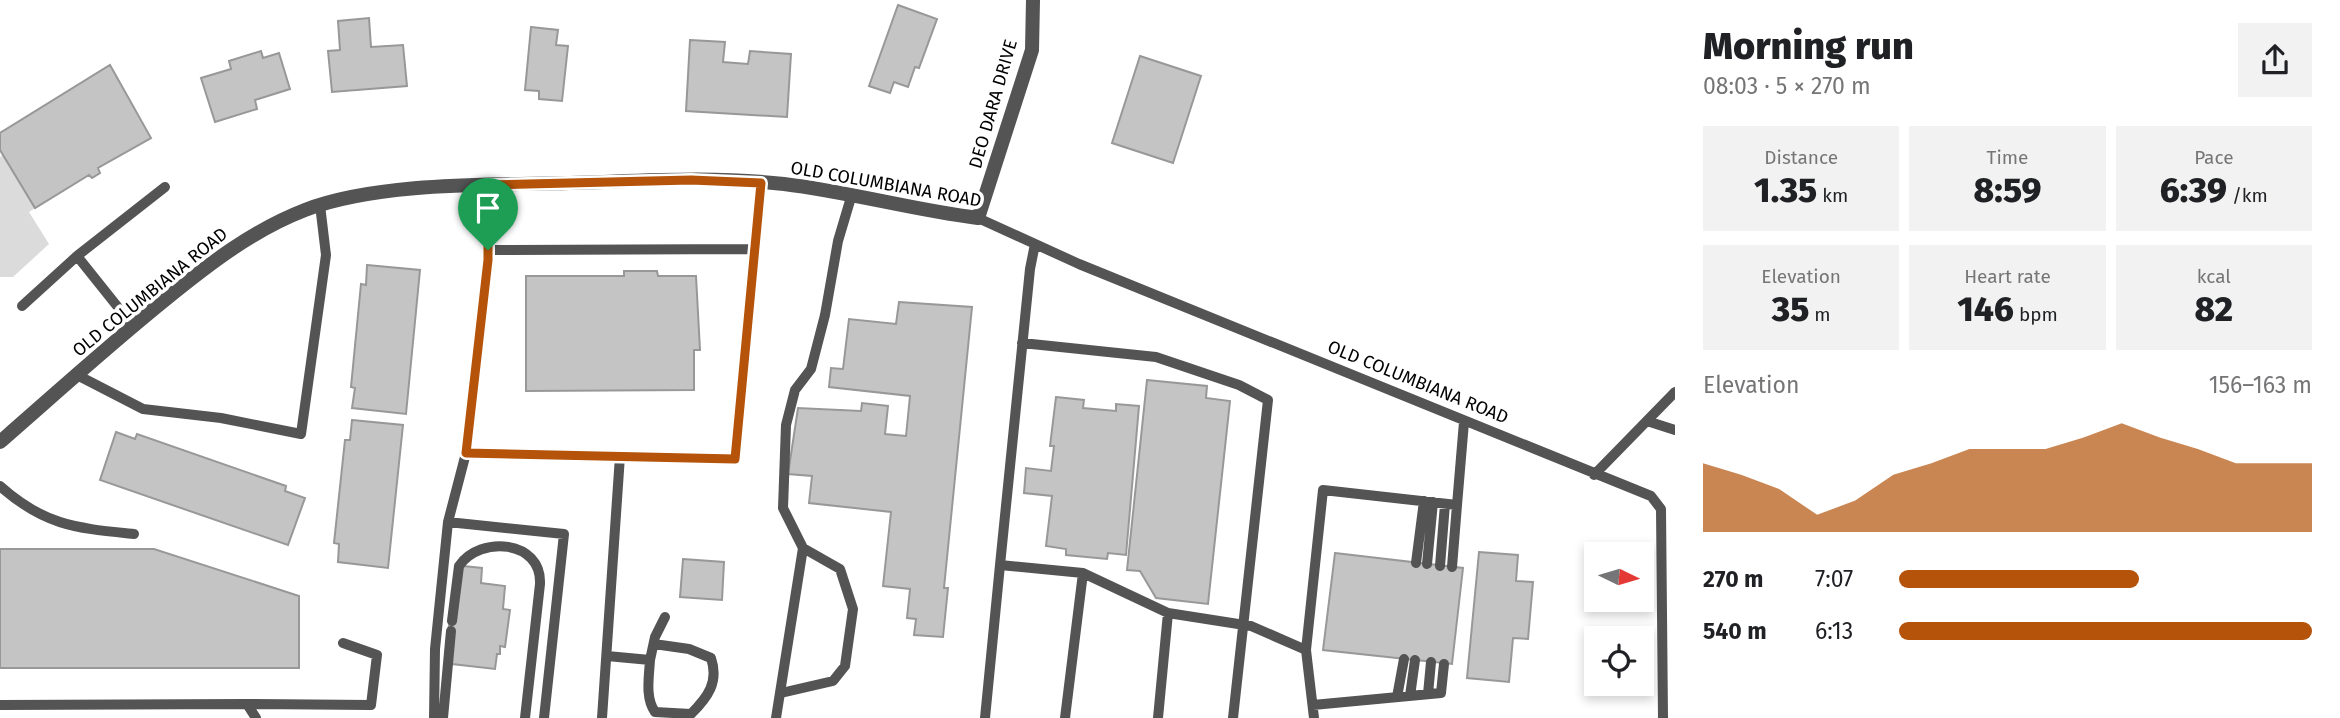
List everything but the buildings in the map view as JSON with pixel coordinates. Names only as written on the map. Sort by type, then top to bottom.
[{"type":"street","name":"DEO DARA DRIVE","points":[[978,218],[1032,50],[1033,0]]},
{"type":"street","name":"OLD COLUMBIANA ROAD","points":[[0,442],[133,326],[224,252],[271,226],[320,205],[349,197],[488,185],[691,180],[761,183],[852,194],[881,198],[930,212],[978,218]]},
{"type":"lane","points":[[466,453],[735,459],[761,183]]},
{"type":"lane","points":[[434,718],[435,649],[448,522],[466,453],[488,250],[488,185]]},
{"type":"lane","points":[[22,306],[77,256],[165,187]]},
{"type":"lane","points":[[781,693],[833,681],[845,666],[853,609],[840,569],[803,548],[783,508],[786,425],[795,390],[811,369],[825,315],[838,241],[852,194]]},
{"type":"lane","points":[[77,375],[144,409],[221,418],[301,434],[326,255],[320,205]]},
{"type":"lane","name":"OLD COLUMBIANA ROAD","points":[[978,218],[1464,422],[1651,496],[1661,509]]},
{"type":"lane","points":[[985,718],[1022,343],[1035,244]]},
{"type":"lane","points":[[488,250],[755,249]]},
{"type":"lane","points":[[77,256],[133,326]]},
{"type":"lane","points":[[1022,343],[1156,357],[1239,385],[1268,400],[1233,718]]},
{"type":"lane","points":[[1594,475],[1675,391]]},
{"type":"lane","points":[[1647,421],[1675,430]]},
{"type":"lane","points":[[1440,566],[1464,422]]},
{"type":"lane","points":[[602,718],[620,456]]},
{"type":"lane","points":[[0,486],[42,518],[83,529],[134,534]]},
{"type":"lane","points":[[1314,718],[1306,650],[1323,490],[1451,504]]},
{"type":"lane","points":[[1421,564],[1429,502]]},
{"type":"lane","points":[[1451,504],[1452,567]]},
{"type":"lane","points":[[1675,511],[1661,509],[1663,713],[1675,709]]},
{"type":"lane","points":[[448,522],[564,534],[544,718]]},
{"type":"lane","points":[[443,718],[459,566],[475,551],[497,546],[523,550],[531,558],[540,575],[525,718]]},
{"type":"lane","points":[[776,718],[803,548]]},
{"type":"lane","points":[[1000,565],[1083,573],[1168,612],[1242,623],[1306,650]]},
{"type":"lane","points":[[1065,718],[1083,573]]},
{"type":"lane","points":[[1158,718],[1168,612]]},
{"type":"lane","points":[[654,644],[689,649],[711,658],[715,670],[710,693],[691,713],[655,712],[650,705],[650,660],[654,644],[665,617]]},
{"type":"lane","points":[[0,705],[372,705],[377,655],[343,643]]},
{"type":"lane","points":[[607,656],[650,660]]},
{"type":"lane","points":[[1397,697],[1410,660],[1410,696]]},
{"type":"lane","points":[[1428,694],[1431,662]]},
{"type":"lane","points":[[1313,705],[1441,692],[1444,664]]},
{"type":"lane","points":[[247,704],[256,718]]},
{"type":"shaded area","points":[[3,155],[35,208],[29,212],[49,244],[13,277],[0,277],[0,157]]},
{"type":"route","points":[[691,180],[761,183],[735,459],[466,453],[488,250],[488,185],[691,180]]}]
